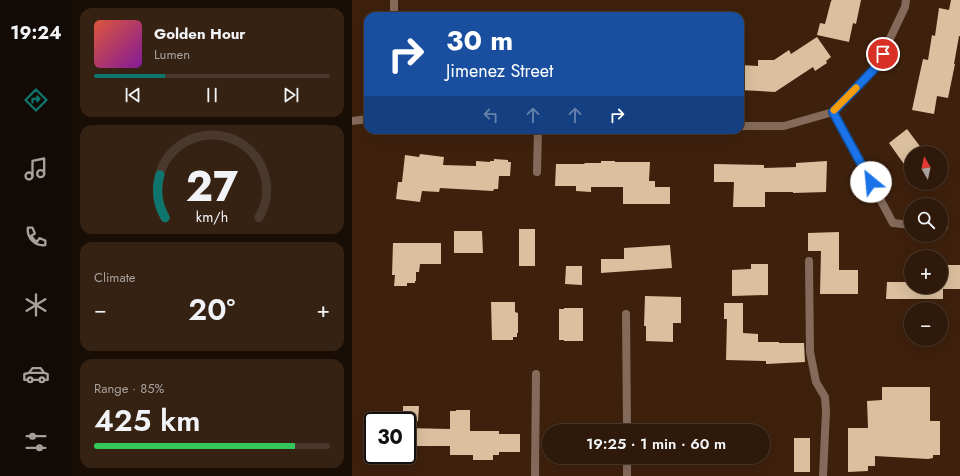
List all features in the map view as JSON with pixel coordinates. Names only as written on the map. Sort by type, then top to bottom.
[{"type":"street","points":[[394,0],[394,12]]},
{"type":"street","points":[[744,126],[784,126],[833,112],[877,66],[905,7],[906,0]]},
{"type":"street","points":[[833,112],[893,223],[904,224]]},
{"type":"street","points":[[352,121],[364,120]]},
{"type":"street","points":[[537,172],[538,134]]},
{"type":"street","points":[[809,261],[810,352],[816,382],[825,397],[826,412],[823,476]]},
{"type":"street","points":[[626,314],[627,424]]},
{"type":"street","points":[[535,476],[536,374]]},
{"type":"street","points":[[626,476],[627,464]]},
{"type":"building","points":[[832,0],[861,0],[856,24],[853,23],[849,42],[817,35],[820,23],[825,24]]},
{"type":"building","points":[[951,0],[960,0],[960,36],[948,98],[937,96],[934,114],[912,110],[923,59],[928,60],[932,35],[935,36],[939,8],[949,10]]},
{"type":"building","points":[[817,37],[831,57],[826,61],[827,63],[815,71],[813,67],[775,92],[744,90],[744,65],[758,66],[758,60],[774,60],[789,50],[791,54]]},
{"type":"building","points":[[907,129],[920,146],[904,146],[904,164],[889,143]]},
{"type":"building","points":[[420,154],[444,157],[443,165],[476,166],[476,161],[490,162],[494,161],[494,159],[508,160],[508,162],[511,162],[510,176],[499,176],[498,189],[494,189],[493,191],[440,188],[439,192],[422,191],[420,202],[396,199],[398,182],[402,182],[405,155],[419,157]]},
{"type":"building","points":[[601,161],[650,162],[649,181],[655,181],[655,187],[670,187],[670,204],[623,204],[623,187],[591,187],[591,192],[576,191],[576,186],[555,186],[556,164],[601,163]]},
{"type":"building","points":[[827,161],[826,192],[765,192],[765,207],[733,207],[734,182],[714,182],[714,164],[764,165],[764,168],[796,167],[796,163]]},
{"type":"building","points":[[519,229],[535,229],[535,266],[519,266]]},
{"type":"building","points":[[454,231],[482,231],[483,253],[454,253]]},
{"type":"building","points":[[839,232],[839,270],[858,270],[858,294],[820,294],[821,251],[808,251],[808,233]]},
{"type":"building","points":[[393,243],[441,243],[441,264],[420,264],[419,272],[416,272],[415,283],[407,283],[407,286],[394,286],[395,275],[392,275]]},
{"type":"building","points":[[670,245],[672,268],[601,273],[601,259],[624,259],[624,248]]},
{"type":"building","points":[[751,264],[768,264],[768,295],[732,296],[732,270],[751,269]]},
{"type":"building","points":[[948,265],[960,265],[960,289],[948,289]]},
{"type":"building","points":[[566,266],[582,266],[582,285],[565,284]]},
{"type":"building","points":[[887,282],[904,282],[904,294],[943,294],[943,299],[886,299]]},
{"type":"building","points":[[645,296],[681,297],[681,323],[673,323],[673,342],[646,341],[646,326],[644,326]]},
{"type":"building","points":[[491,302],[515,302],[515,312],[518,313],[518,333],[517,337],[513,337],[513,340],[492,340]]},
{"type":"building","points":[[724,303],[743,303],[743,333],[758,334],[758,342],[804,343],[805,362],[766,364],[766,361],[726,360],[727,319],[724,319]]},
{"type":"building","points":[[583,308],[583,341],[559,340],[559,309]]},
{"type":"building","points":[[882,387],[930,387],[930,421],[940,421],[940,455],[933,455],[933,458],[928,459],[875,456],[875,466],[868,466],[868,471],[848,472],[848,428],[868,428],[867,401],[882,400]]},
{"type":"building","points":[[403,406],[419,406],[418,421],[416,421],[416,412],[403,412]]},
{"type":"building","points":[[470,410],[470,431],[499,431],[499,434],[520,434],[520,452],[499,452],[499,455],[493,455],[493,460],[473,460],[473,455],[450,455],[450,446],[416,446],[416,428],[450,429],[450,411]]},
{"type":"building","points":[[794,438],[810,438],[810,472],[794,472]]},
{"type":"slow traffic","points":[[834,110],[856,88]]},
{"type":"route","points":[[871,182],[833,112],[877,66],[883,54]]}]
